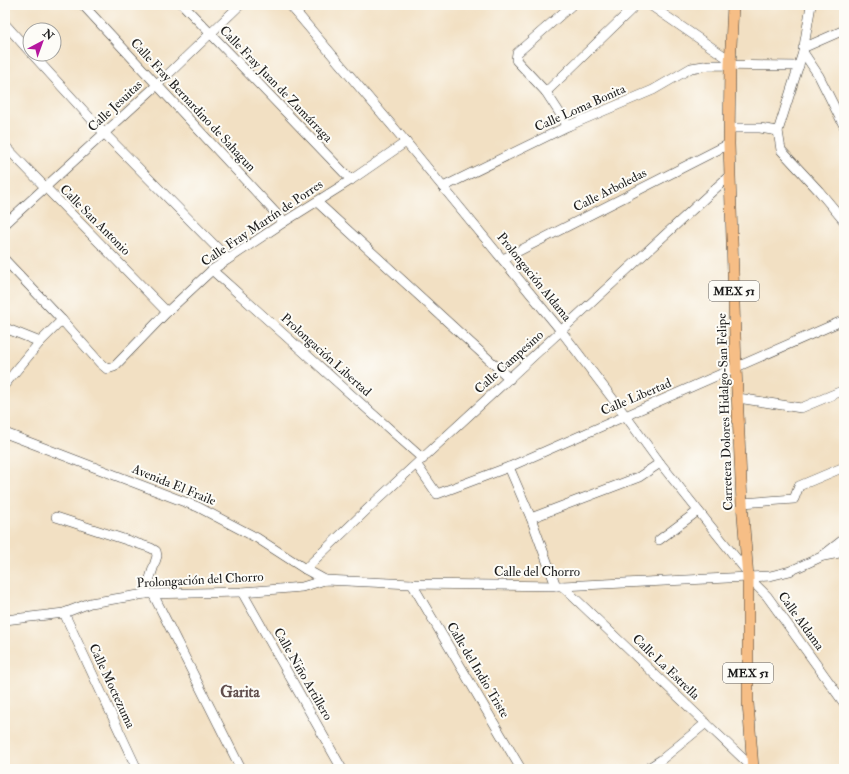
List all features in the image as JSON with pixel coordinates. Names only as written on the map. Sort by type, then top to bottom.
[{"type":"main road","name":"Carretera Dolores Hidalgo-San Felipe","points":[[733,5],[730,62],[729,144],[736,368],[742,503],[748,575],[748,703],[753,768]]},
{"type":"street","name":"Calle Fray Bernardino de Sahagun","points":[[83,5],[284,222]]},
{"type":"street","name":"Calle Fray Juan de Zumárraga","points":[[182,5],[351,180]]},
{"type":"street","name":"Calle Jesuitas","points":[[5,224],[157,85],[240,5]]},
{"type":"street","name":"Prolongación Aldama","points":[[291,5],[562,332],[660,463],[748,575]]},
{"type":"street","points":[[568,126],[546,92],[516,60],[517,53],[572,5]]},
{"type":"street","points":[[546,92],[636,5]]},
{"type":"street","points":[[650,5],[730,62]]},
{"type":"street","points":[[812,5],[799,66],[778,131],[781,150],[819,191],[844,221]]},
{"type":"street","points":[[5,24],[22,43]]},
{"type":"street","points":[[803,50],[844,30]]},
{"type":"street","points":[[803,50],[819,76],[844,126]]},
{"type":"street","points":[[39,62],[104,133],[228,259]]},
{"type":"street","name":"Calle Loma Bonita","points":[[443,187],[568,126],[653,90],[691,68],[730,62],[799,66]]},
{"type":"street","points":[[730,128],[760,128],[778,131]]},
{"type":"street","name":"Calle Fray Martín de Porres","points":[[62,320],[100,363],[107,369],[114,367],[167,312],[212,270],[351,180],[406,142]]},
{"type":"street","name":"Calle Arboledas","points":[[503,259],[729,144]]},
{"type":"street","name":"Calle San Antonio","points":[[5,146],[167,312]]},
{"type":"street","name":"Calle Campesino","points":[[305,569],[730,176]]},
{"type":"street","points":[[317,202],[510,379]]},
{"type":"street","points":[[5,260],[62,320],[40,342],[5,384]]},
{"type":"street","name":"Prolongación Libertad","points":[[212,270],[420,462],[437,494]]},
{"type":"street","name":"Calle Libertad","points":[[437,494],[509,467],[844,320]]},
{"type":"street","points":[[5,328],[40,342]]},
{"type":"street","points":[[738,398],[801,408],[844,390]]},
{"type":"street","name":"Avenida El Fraile","points":[[5,432],[198,507],[257,538],[325,580]]},
{"type":"street","points":[[531,518],[639,477],[660,463]]},
{"type":"street","points":[[742,503],[794,499],[799,486],[844,466]]},
{"type":"street","name":"Calle La Estrella","points":[[509,467],[559,586],[753,768]]},
{"type":"street","points":[[659,540],[698,511]]},
{"type":"street","points":[[56,517],[151,548],[156,551],[157,556],[149,594],[241,769]]},
{"type":"street","points":[[821,557],[844,539]]},
{"type":"street","points":[[821,557],[844,552]]},
{"type":"street","name":"Calle del Chorro","points":[[325,580],[412,584],[559,586],[748,575],[770,576],[790,570],[821,557]]},
{"type":"street","name":"Calle Aldama","points":[[748,575],[767,596],[844,703]]},
{"type":"street","name":"Prolongación del Chorro","points":[[5,620],[64,613],[90,603],[149,594],[242,592],[302,587],[325,580]]},
{"type":"street","name":"Calle del Indio Triste","points":[[412,584],[521,769]]},
{"type":"street","name":"Calle Niño Artillero","points":[[242,592],[342,769]]},
{"type":"street","name":"Calle Moctezuma","points":[[64,613],[137,769]]},
{"type":"street","points":[[647,769],[661,760],[706,723]]},
{"type":"district","name":"Garita","points":[[240,692]]}]
